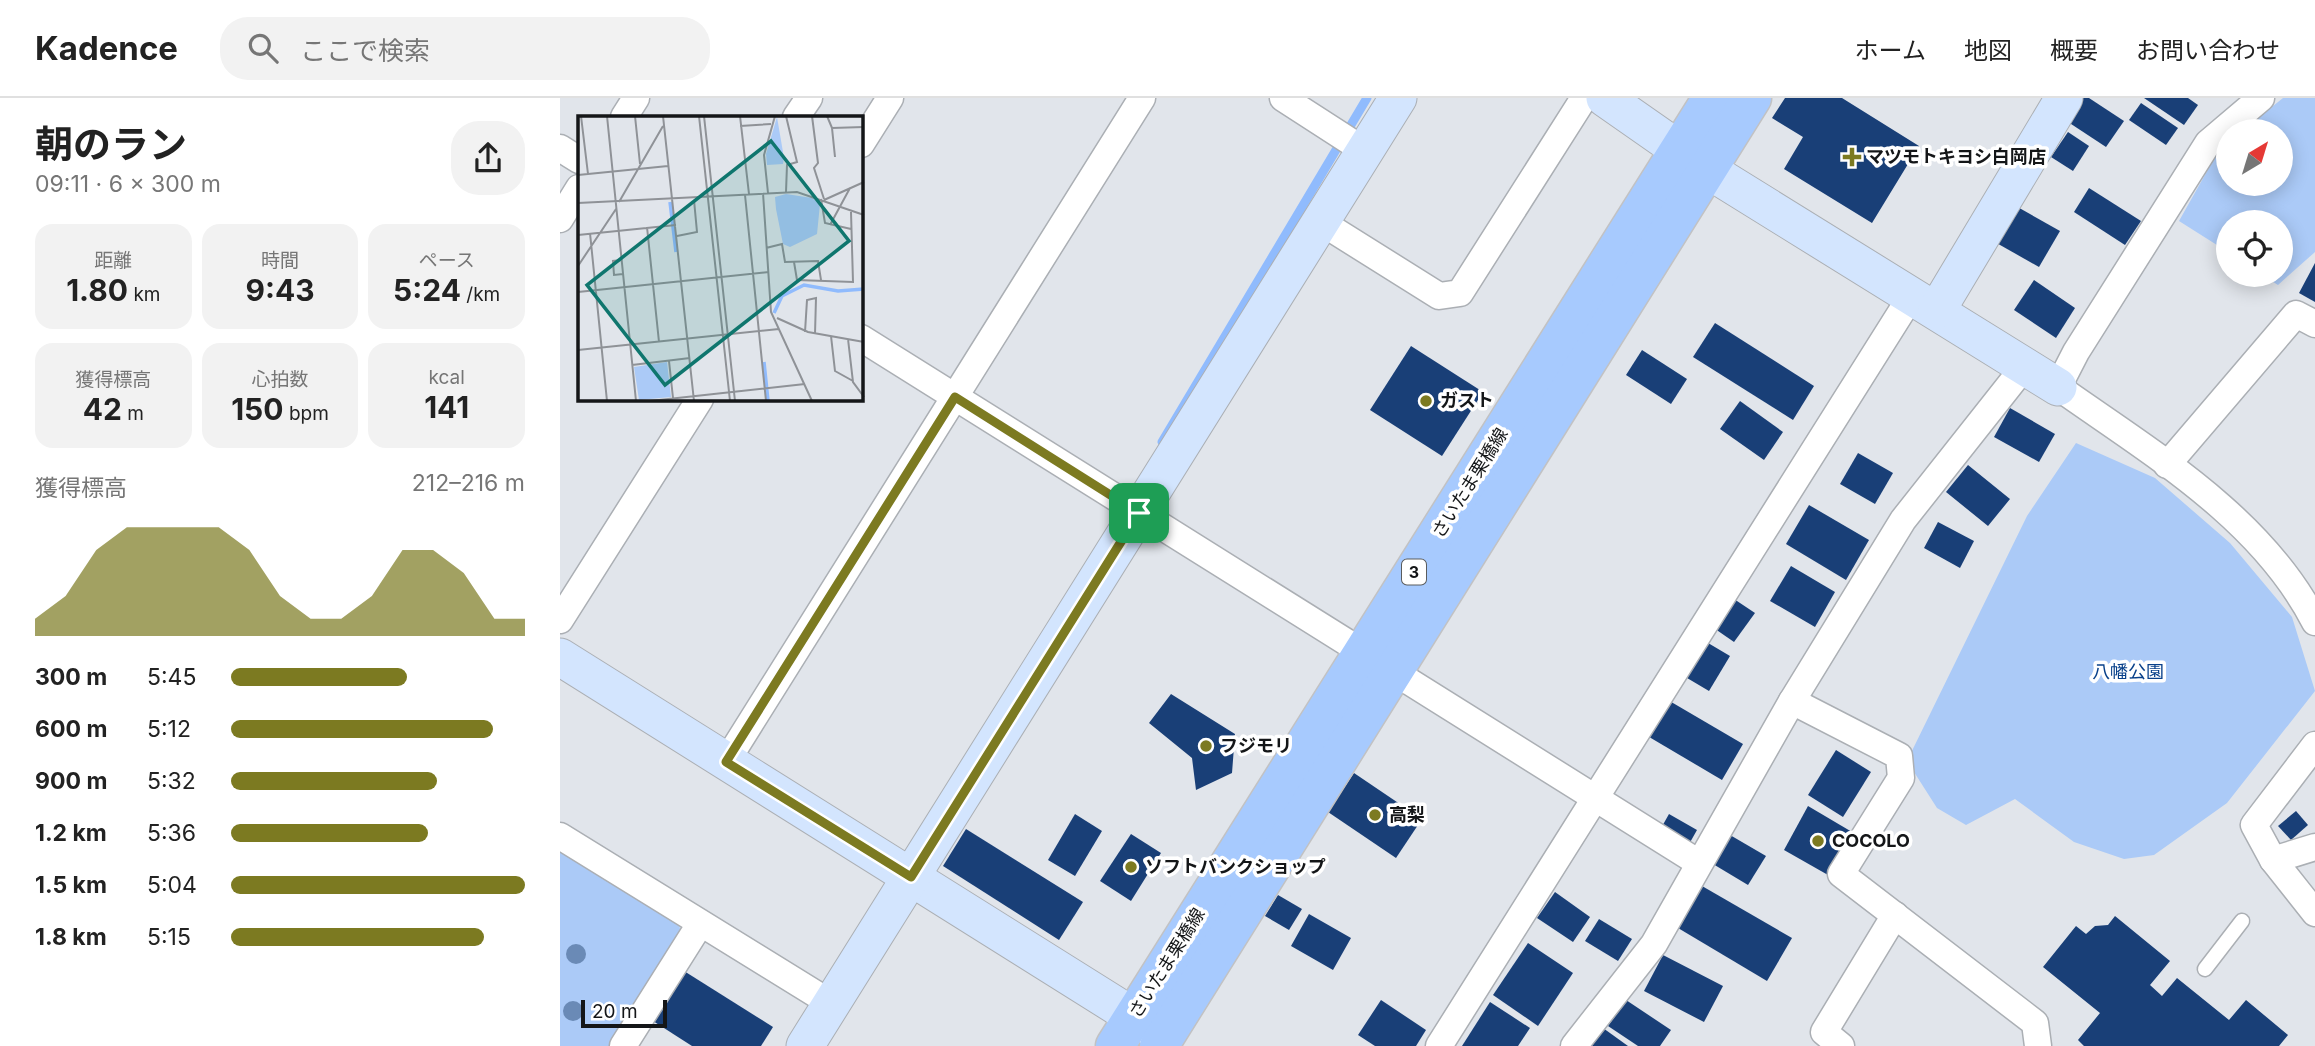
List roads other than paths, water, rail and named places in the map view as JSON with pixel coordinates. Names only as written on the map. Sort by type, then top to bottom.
[{"type":"main road","name":"さいたま栗橋線","points":[[1694,160],[1712,98]]},
{"type":"main road","name":"さいたま栗橋線","points":[[1124,1031],[1378,662],[1694,160],[1752,98]]},
{"type":"main road","name":"さいたま栗橋線","points":[[1168,1043],[1378,662]]},
{"type":"street","points":[[625,116],[636,98]]},
{"type":"street","points":[[797,116],[809,98]]},
{"type":"street","points":[[726,762],[1142,98]]},
{"type":"street","points":[[1283,98],[1365,151]]},
{"type":"street","points":[[806,1046],[1398,98]]},
{"type":"street","points":[[1321,222],[1438,296],[1460,293],[1584,98]]},
{"type":"street","points":[[1605,98],[1694,160],[2058,387],[2167,465],[2233,516],[2301,595],[2315,622]]},
{"type":"street","points":[[1439,1046],[1595,797],[2064,98]]},
{"type":"street","points":[[2058,387],[2076,352],[2208,143],[2261,98]]},
{"type":"street","points":[[863,139],[878,102]]},
{"type":"street","points":[[560,148],[578,159]]},
{"type":"street","points":[[560,219],[578,190]]},
{"type":"street","points":[[2167,465],[2296,314],[2315,324]]},
{"type":"street","points":[[863,339],[1699,863]]},
{"type":"street","points":[[1574,1046],[1654,944],[1792,701],[1903,520],[2024,367]]},
{"type":"street","points":[[560,620],[699,401]]},
{"type":"street","points":[[560,657],[911,877],[1124,1031],[1168,1043]]},
{"type":"street","points":[[1792,701],[1899,755],[1900,778],[1841,874],[2035,1023],[2038,1046]]},
{"type":"street","points":[[2315,745],[2254,825],[2273,860],[2315,913]]},
{"type":"street","points":[[560,836],[832,1004]]},
{"type":"street","points":[[2273,860],[2315,847]]},
{"type":"street","points":[[1841,1046],[1824,1032],[1895,915]]},
{"type":"street","points":[[623,1046],[700,924]]},
{"type":"lane","points":[[2205,969],[2242,921]]},
{"type":"waterway","points":[[1162,442],[1367,98]]},
{"type":"place","name":"マツモトキヨシ白岡店","points":[[1852,157]]},
{"type":"place","name":"ガスト","points":[[1426,401]]},
{"type":"place","name":"フジモリ","points":[[1206,746]]},
{"type":"place","name":"高梨","points":[[1375,815]]},
{"type":"place","name":"COCOLO","points":[[1818,841]]},
{"type":"place","name":"ソフトバンクショップ","points":[[1131,867]]},
{"type":"park label","name":"八幡公園","points":[[2128,672]]}]
